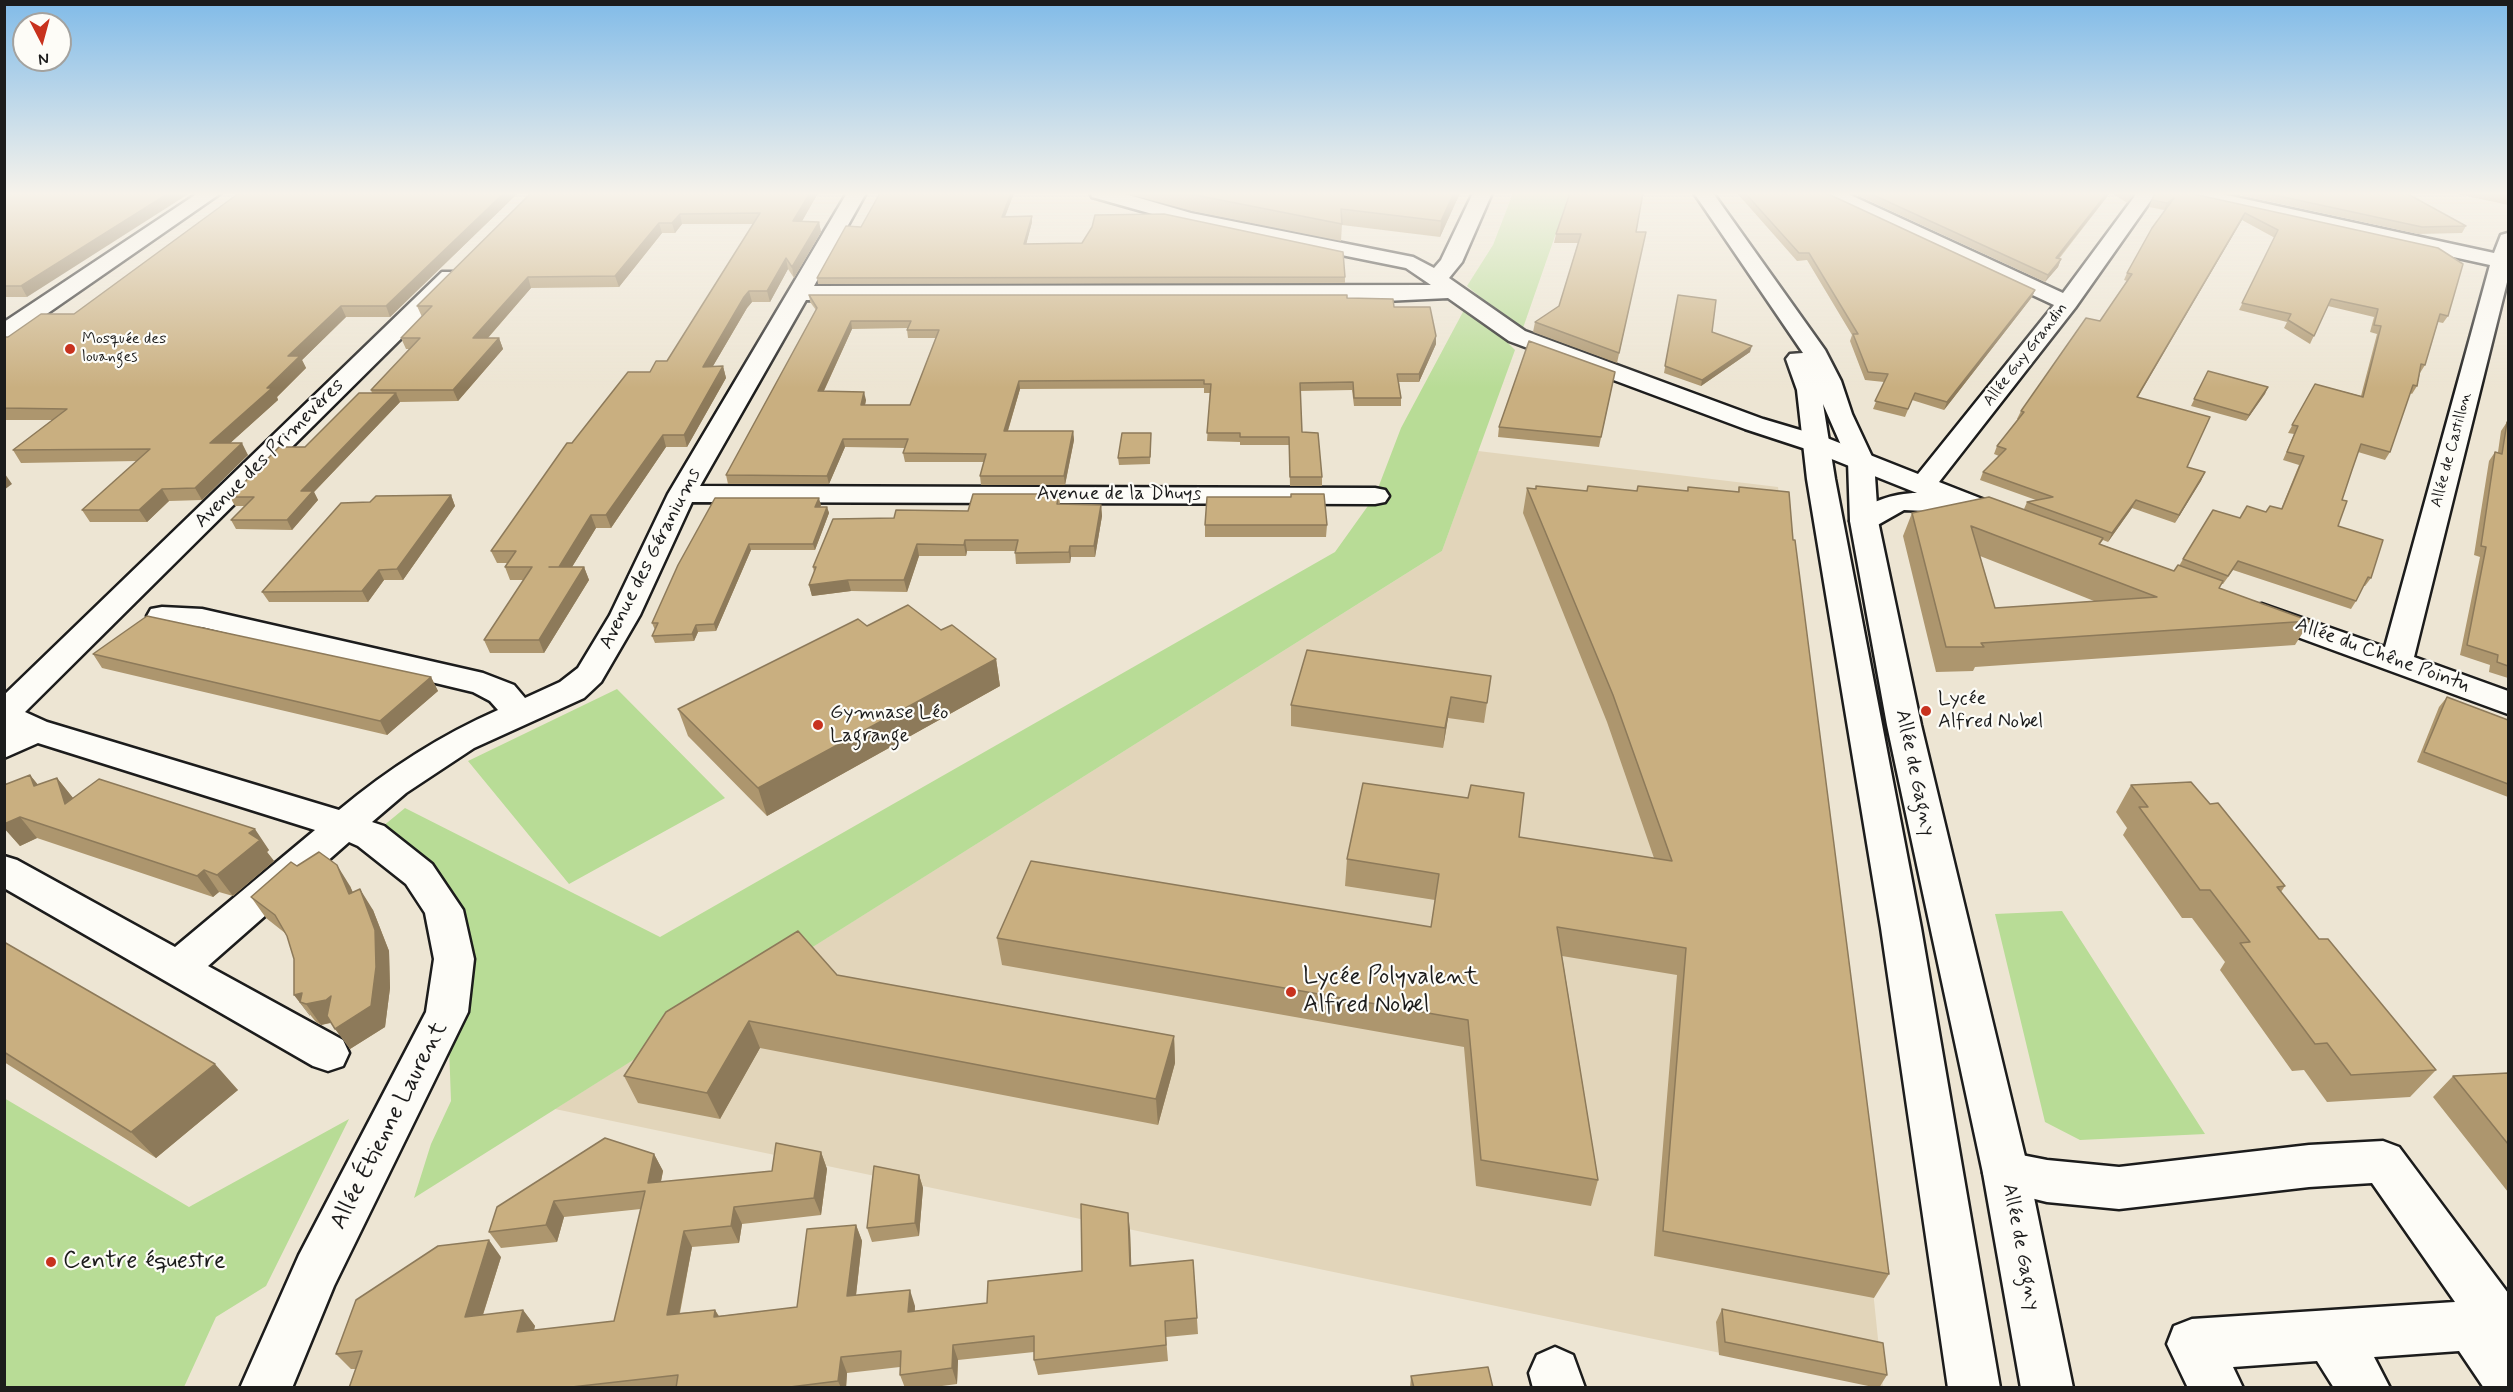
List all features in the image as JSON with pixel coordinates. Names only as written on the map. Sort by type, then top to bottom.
[{"type":"street","points":[[4,333],[116,258]]},
{"type":"street","name":"Avenue des Géraniums","points":[[179,967],[347,826],[393,784],[462,740],[572,690],[590,675],[625,615],[682,494],[819,258]]},
{"type":"street","points":[[1388,258],[1413,263],[1517,336],[1754,424],[1818,444],[2030,527]]},
{"type":"street","points":[[1445,285],[1452,258]]},
{"type":"street","name":"Allée de Gagny","points":[[1730,258],[1795,353],[1809,390],[1821,479],[1902,928],[1974,1388]]},
{"type":"street","name":"Allée de Gagny","points":[[1748,258],[1813,350],[1829,381],[1839,414],[1861,461],[1860,483],[1864,520],[1916,782],[2006,1173],[2048,1388]]},
{"type":"street","points":[[1969,258],[2067,303]]},
{"type":"street","name":"Allée Guy Grandin","points":[[1923,485],[2100,258]]},
{"type":"street","name":"Allée de Castillon","points":[[2397,660],[2505,258]]},
{"type":"street","name":"Avenue des Primevères","points":[[4,746],[15,720],[35,686],[467,260]]},
{"type":"street","points":[[797,294],[1411,292],[1445,285]]},
{"type":"street","name":"Avenue de la Dhuys","points":[[682,494],[1375,496]]},
{"type":"street","points":[[1864,520],[1885,506],[1919,500],[1997,515]]},
{"type":"street","name":"Allée du Chêne Pointu","points":[[2237,604],[2397,660],[2508,703]]},
{"type":"street","points":[[162,616],[202,618],[483,684],[502,693],[520,714]]},
{"type":"street","name":"Allée Étienne Laurent","points":[[15,720],[347,826],[371,836],[419,874],[444,910],[454,959],[447,1012],[421,1068],[316,1272],[266,1388]]},
{"type":"street","points":[[4,870],[328,1053]]},
{"type":"street","points":[[2006,1173],[2047,1181],[2119,1188],[2309,1166],[2383,1162],[2493,1324],[2508,1377]]},
{"type":"street","points":[[2217,1388],[2192,1344],[2493,1324]]},
{"type":"street","points":[[2331,1335],[2364,1388]]},
{"type":"shaded area","name":"Lycée Polyvalent Alfred Nobel","points":[[1478,451],[1778,487],[1830,876],[1883,1387],[555,1109],[1442,551]]},
{"type":"green space","points":[[1485,258],[1547,258],[1523,328],[1500,314],[1467,286]]},
{"type":"green space","points":[[1464,310],[1498,333],[1515,350],[1442,551],[414,1198],[431,1144],[451,1101],[444,910],[371,836],[405,808],[660,937],[1335,552],[1375,496],[1401,428]]},
{"type":"green space","points":[[617,689],[725,798],[569,884],[468,761]]},
{"type":"green space","points":[[2062,911],[2205,1134],[2080,1140],[2045,1122],[1995,914]]},
{"type":"green space","points":[[4,1098],[189,1207],[349,1119],[266,1286],[216,1317],[184,1387],[5,1387]]},
{"type":"building","points":[[4,258],[66,258],[21,286],[4,286]]},
{"type":"building","points":[[150,258],[436,258],[386,306],[341,306],[288,356],[300,356],[267,388],[272,388],[210,443],[242,443],[195,488],[162,489],[139,510],[82,510],[150,449],[13,450],[67,409],[4,408],[4,337],[8,337],[41,314],[74,314]]},
{"type":"building","points":[[465,258],[630,258],[615,276],[528,277],[473,338],[499,338],[453,390],[371,390],[420,338],[401,338],[432,306],[417,306]]},
{"type":"building","points":[[732,258],[797,258],[792,267],[786,258],[767,291],[749,291],[744,297],[703,367],[723,366],[684,435],[663,435],[606,515],[591,515],[559,567],[584,567],[539,640],[484,640],[532,567],[505,567],[516,551],[491,551],[567,443],[572,443],[628,372],[650,372],[656,361],[667,361]]},
{"type":"building","points":[[828,258],[1343,258],[1345,277],[817,278]]},
{"type":"building","points":[[1574,258],[1640,258],[1619,353],[1535,322],[1559,306]]},
{"type":"building","points":[[1812,258],[1966,258],[2035,290],[1947,402],[1915,393],[1908,409],[1875,401],[1888,374],[1868,372],[1853,334],[1858,334]]},
{"type":"building","points":[[2011,258],[2061,259],[2048,275]]},
{"type":"building","points":[[2135,258],[2219,258],[2137,397],[2210,417],[2187,467],[2205,472],[2179,515],[2136,500],[2112,533],[2027,502],[2053,497],[1983,472],[2006,449],[1997,446],[2024,412],[2021,411],[2086,318],[2100,321],[2132,274],[2127,273]]},
{"type":"building","points":[[2264,258],[2454,258],[2463,264],[2448,316],[2440,314],[2425,365],[2421,364],[2417,386],[2413,385],[2390,452],[2361,444],[2342,500],[2347,501],[2338,526],[2383,540],[2371,578],[2368,577],[2356,601],[2238,561],[2228,576],[2183,559],[2213,510],[2240,518],[2247,506],[2266,512],[2270,506],[2282,509],[2304,456],[2287,452],[2298,426],[2292,425],[2315,384],[2363,397],[2381,326],[2374,325],[2378,309],[2331,299],[2314,336],[2288,320],[2291,314],[2242,303]]},
{"type":"building","points":[[809,295],[1347,295],[1347,298],[1393,299],[1394,307],[1430,307],[1436,336],[1419,374],[1397,374],[1401,398],[1354,398],[1353,382],[1300,383],[1302,432],[1318,433],[1322,477],[1290,477],[1289,437],[1240,437],[1240,433],[1207,433],[1211,384],[1204,384],[1204,380],[1019,381],[1004,431],[1073,431],[1064,476],[980,476],[986,454],[903,453],[908,439],[843,439],[827,476],[726,475],[817,308]],"holes":[[[851,321],[911,321],[907,330],[939,330],[910,405],[861,405],[864,392],[818,391]]]},
{"type":"building","points":[[1678,295],[1716,300],[1712,332],[1752,346],[1702,380],[1665,366]]},
{"type":"building","points":[[1529,341],[1615,372],[1601,437],[1499,427]]},
{"type":"building","points":[[2208,371],[2268,387],[2249,415],[2194,399]]},
{"type":"building","points":[[359,393],[396,393],[301,491],[313,491],[287,520],[231,520],[254,497],[230,497],[279,447],[305,447]]},
{"type":"building","points":[[2507,422],[2508,666],[2497,662],[2498,655],[2467,645],[2486,547],[2481,546],[2495,452],[2502,454]]},
{"type":"building","points":[[1122,433],[1151,433],[1150,457],[1118,458]]},
{"type":"building","points":[[1536,486],[1587,491],[1588,486],[1637,491],[1638,486],[1688,491],[1688,487],[1739,492],[1739,487],[1789,492],[1793,540],[1795,540],[1889,1274],[1663,1231],[1686,948],[1557,927],[1598,1180],[1481,1160],[1468,1020],[997,938],[1031,861],[1431,927],[1439,874],[1347,859],[1363,783],[1468,798],[1471,785],[1524,793],[1519,837],[1672,861],[1613,695],[1527,488],[1536,489]]},
{"type":"building","points":[[973,494],[1059,494],[1057,504],[1101,505],[1094,546],[1070,546],[1069,552],[1015,553],[1018,540],[965,540],[964,545],[917,544],[904,580],[848,580],[809,585],[816,567],[813,567],[833,519],[894,518],[896,510],[968,511]]},
{"type":"building","points":[[1291,494],[1324,494],[1327,525],[1205,525],[1207,497],[1291,497]]},
{"type":"building","points":[[451,495],[397,569],[379,570],[362,591],[262,592],[341,503],[370,502],[376,496]]},
{"type":"building","points":[[1989,497],[2103,538],[2099,544],[2174,571],[2178,565],[2223,581],[2219,588],[2310,621],[1981,643],[1984,647],[1946,647],[1912,513]],"holes":[[[1971,526],[2157,597],[1995,608]]]},
{"type":"building","points":[[715,498],[819,498],[815,507],[827,507],[813,544],[749,544],[714,624],[696,625],[692,634],[652,636],[658,623],[652,623],[678,565]]},
{"type":"building","name":"Gymnase Léo Lagrange","points":[[908,605],[941,630],[952,625],[996,659],[758,788],[678,709],[858,619],[867,626]]},
{"type":"building","points":[[147,616],[431,677],[380,721],[93,654]]},
{"type":"building","points":[[1307,650],[1491,676],[1487,703],[1451,697],[1445,728],[1291,705]]},
{"type":"building","points":[[2447,697],[2508,720],[2508,784],[2424,752]]},
{"type":"building","points":[[30,775],[34,786],[57,778],[65,804],[99,779],[255,829],[249,833],[260,840],[217,875],[204,870],[197,876],[20,817],[4,824],[4,785]]},
{"type":"building","points":[[2191,782],[2210,804],[2218,803],[2285,886],[2277,887],[2319,939],[2328,939],[2436,1070],[2351,1075],[2327,1043],[2315,1044],[2240,943],[2250,942],[2210,890],[2200,890],[2139,807],[2148,807],[2131,785]]},
{"type":"building","points":[[319,852],[337,865],[349,894],[360,889],[375,930],[376,967],[371,1006],[335,1029],[327,1016],[331,996],[326,1000],[306,1004],[300,1002],[302,993],[294,995],[294,959],[287,936],[275,915],[251,897],[291,862],[297,866]]},
{"type":"building","points":[[798,931],[837,975],[1174,1036],[1156,1099],[749,1021],[707,1093],[624,1076],[666,1012]]},
{"type":"building","points":[[4,942],[215,1064],[131,1132],[4,1052]]},
{"type":"building","points":[[2508,1073],[2508,1144],[2453,1076]]},
{"type":"building","points":[[605,1138],[654,1154],[648,1183],[772,1171],[776,1143],[821,1152],[814,1198],[734,1207],[731,1226],[684,1231],[667,1315],[715,1310],[714,1317],[797,1307],[807,1229],[856,1225],[847,1296],[910,1290],[908,1312],[987,1303],[988,1281],[1082,1271],[1081,1204],[1128,1213],[1130,1266],[1193,1260],[1197,1318],[1165,1321],[1166,1345],[1034,1360],[1034,1336],[953,1345],[952,1368],[900,1375],[901,1351],[841,1357],[838,1381],[782,1388],[676,1388],[678,1375],[563,1388],[349,1388],[362,1351],[336,1354],[356,1300],[438,1246],[489,1240],[465,1317],[523,1310],[517,1332],[614,1321],[645,1191],[554,1201],[546,1225],[489,1232],[497,1207]]},
{"type":"building","points":[[874,1166],[919,1175],[915,1223],[867,1228]]},
{"type":"building","points":[[1722,1309],[1883,1343],[1887,1375],[1725,1342]]},
{"type":"building","points":[[1488,1367],[1493,1388],[1414,1388],[1411,1376]]},
{"type":"place","name":"Mosquée des louanges","points":[[70,349]]},
{"type":"place","name":"Lycée Alfred Nobel","points":[[1926,711]]},
{"type":"place","name":"Gymnase Léo Lagrange","points":[[818,725]]},
{"type":"place","name":"Lycée Polyvalent Alfred Nobel","points":[[1291,992]]},
{"type":"place","name":"Centre équestre","points":[[51,1262]]}]
